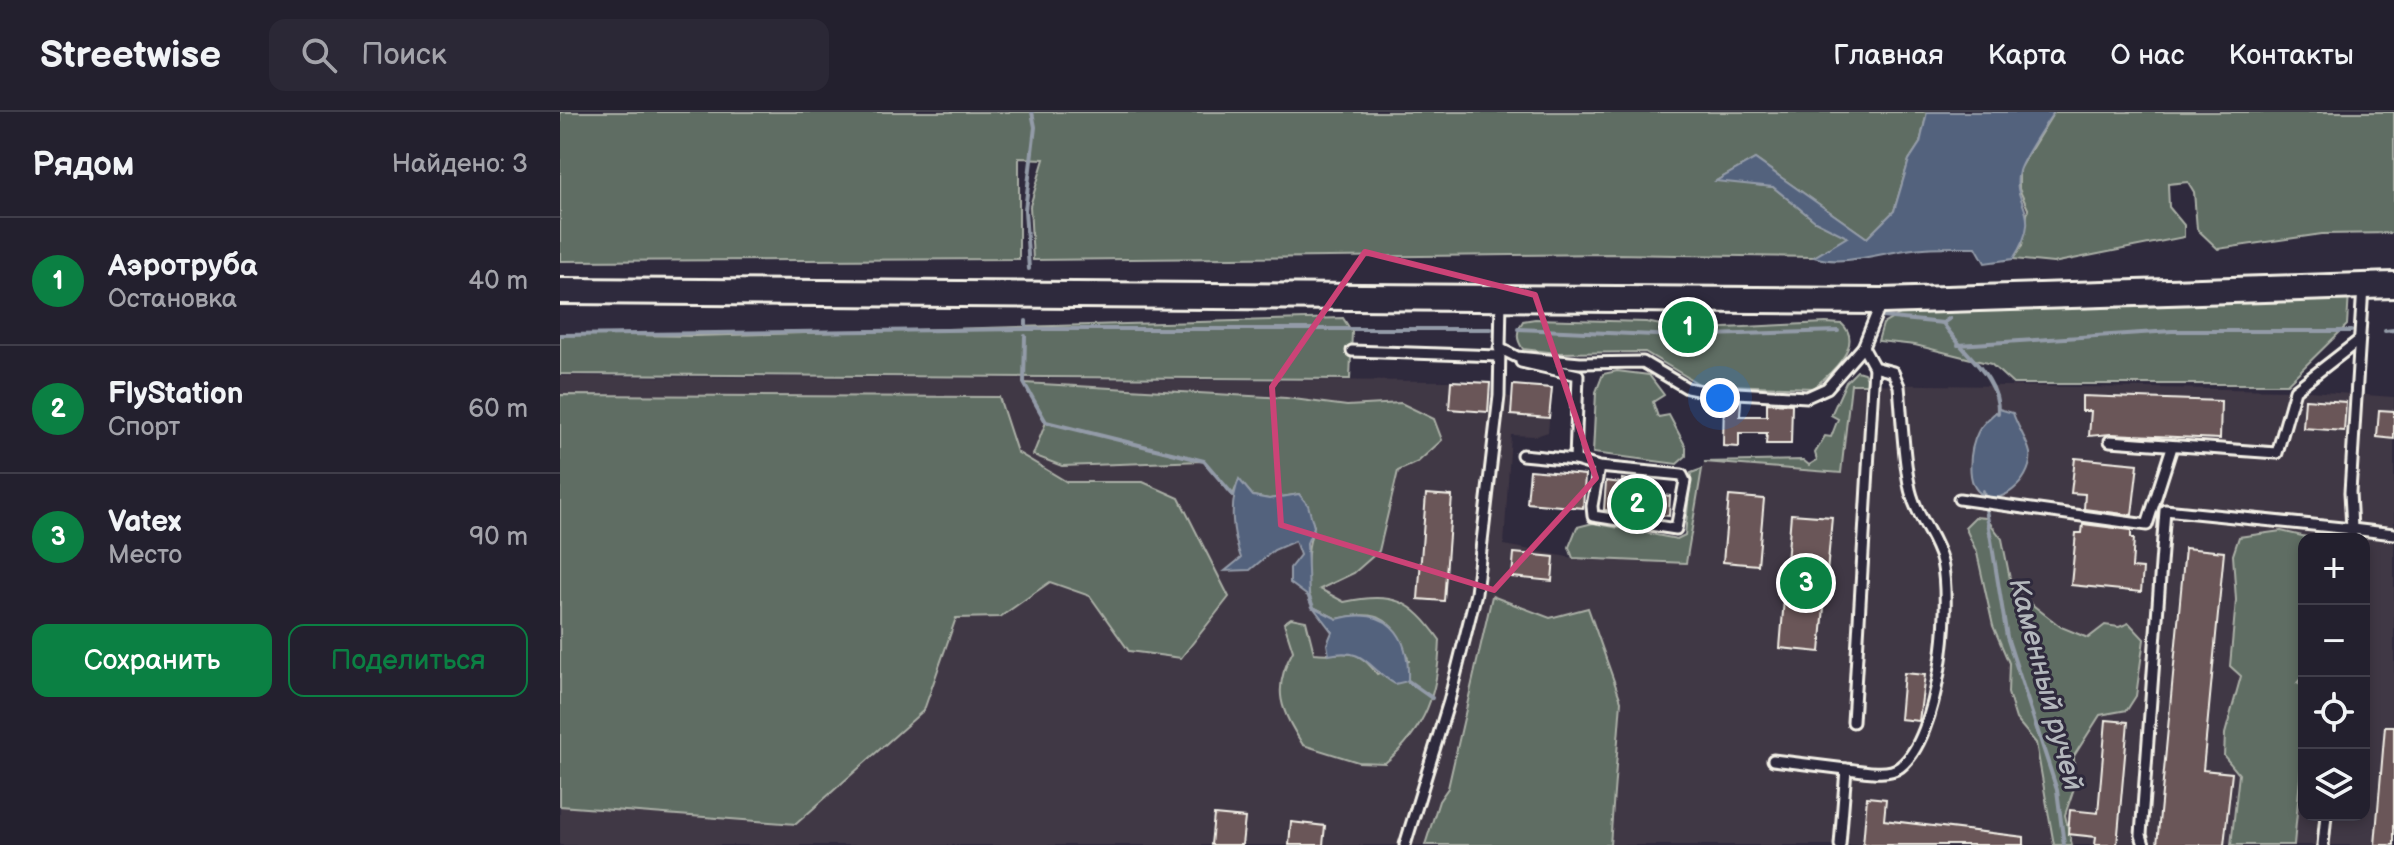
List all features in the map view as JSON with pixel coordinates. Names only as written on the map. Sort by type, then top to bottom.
[{"type":"main road","points":[[560,291],[1882,301],[2394,285]]},
{"type":"lane","points":[[2352,533],[2350,492],[2363,285]]},
{"type":"lane","points":[[1405,845],[1449,701],[1476,593],[1499,396],[1501,299]]},
{"type":"lane","points":[[1517,357],[1580,363],[1636,361],[1687,388],[1807,397],[1827,388],[1863,347],[1882,301]]},
{"type":"lane","points":[[2110,441],[2277,453],[2295,390],[2358,341]]},
{"type":"lane","points":[[1853,722],[1874,367],[1863,347]]},
{"type":"lane","points":[[1352,351],[1499,352],[1539,367],[1573,372],[1581,380]]},
{"type":"lane","points":[[1575,460],[1580,363]]},
{"type":"lane","points":[[1773,760],[1891,772],[1902,766],[1922,737],[1936,689],[1943,629],[1942,562],[1920,521],[1909,485],[1899,386],[1893,372],[1874,367]]},
{"type":"lane","points":[[1959,499],[2147,525],[2172,447]]},
{"type":"lane","points":[[1522,455],[1682,475],[1685,481],[1676,529],[1593,516],[1599,467]]},
{"type":"lane","points":[[2144,845],[2141,835],[2165,510],[2344,533]]},
{"type":"lane","points":[[2370,534],[2394,534]]},
{"type":"lane","points":[[1840,845],[1846,769]]},
{"type":"lane","points":[[2323,845],[2325,821]]},
{"type":"highlighted area","points":[[1365,252],[1535,295],[1596,478],[1494,590],[1281,525],[1272,387]]},
{"type":"shaded area","points":[[560,376],[1451,381],[1490,383],[1489,394],[1511,397],[1513,385],[1552,389],[1548,432],[1536,436],[1511,435],[1504,545],[1573,558],[1685,563],[1704,462],[1841,473],[1851,384],[2295,390],[2394,397],[2394,845],[560,845]]},
{"type":"green space","points":[[560,112],[1927,112],[1920,143],[1909,160],[1894,211],[1867,238],[1755,159],[1718,180],[1773,187],[1815,221],[1848,237],[1814,257],[1612,254],[1033,260],[1030,206],[1044,159],[1019,158],[1019,259],[560,261]]},
{"type":"green space","points":[[2054,112],[2394,112],[2394,233],[2322,234],[2218,249],[2197,229],[2194,192],[2188,182],[2168,184],[2169,207],[2184,225],[2184,237],[2053,263],[2013,259],[2022,246],[2028,209],[2019,189],[2019,169]]},
{"type":"green space","points":[[2349,293],[2347,325],[2287,384],[2013,384],[1991,364],[1915,345],[1878,341],[1883,324],[1904,312]]},
{"type":"green space","points":[[1343,318],[1352,332],[1350,379],[560,374],[560,334],[695,336]]},
{"type":"green space","points":[[1523,321],[1646,322],[1685,330],[1842,324],[1848,332],[1849,341],[1842,359],[1813,388],[1699,384],[1645,352],[1557,353],[1523,349],[1518,339],[1519,329]]},
{"type":"green space","points":[[1617,371],[1649,375],[1664,395],[1653,402],[1658,417],[1669,415],[1686,447],[1686,456],[1677,464],[1593,453],[1596,392],[1603,374]]},
{"type":"green space","points":[[1857,371],[1864,373],[1870,384],[1851,384],[1841,473],[1704,462],[1803,460],[1809,465],[1817,460],[1815,453],[1825,436],[1831,437],[1838,419],[1831,415],[1846,382]]},
{"type":"green space","points":[[1024,383],[1286,398],[1347,406],[1401,403],[1434,419],[1442,440],[1418,462],[1398,471],[1379,551],[1354,573],[1320,589],[1344,602],[1376,598],[1400,602],[1420,615],[1440,640],[1433,693],[1420,723],[1399,750],[1385,763],[1358,762],[1303,745],[1284,710],[1282,677],[1293,651],[1284,623],[1291,618],[1306,621],[1314,653],[1355,655],[1377,674],[1409,661],[1398,636],[1385,621],[1366,615],[1337,619],[1313,607],[1307,567],[1314,526],[1299,494],[1269,499],[1253,496],[1239,480],[1233,495],[1204,461],[1062,466],[1033,455],[1046,422]]},
{"type":"green space","points":[[560,395],[999,397],[1017,452],[1067,482],[1143,482],[1179,498],[1229,597],[1181,658],[1129,651],[1090,596],[1050,582],[1000,617],[956,618],[924,710],[796,824],[560,806]]},
{"type":"green space","points":[[1702,469],[1686,563],[1573,558],[1569,547],[1577,527],[1593,523],[1677,539],[1685,535],[1691,473]]},
{"type":"green space","points":[[1975,517],[1986,518],[2002,539],[2012,589],[2061,627],[2088,638],[2105,625],[2119,627],[2129,623],[2144,639],[2136,696],[2127,710],[2100,715],[2074,756],[2074,788],[2065,815],[2072,845],[2054,845],[2036,743],[2016,719],[2008,693],[2009,663],[1993,626],[1977,553],[1965,527]]},
{"type":"green space","points":[[2281,531],[2298,535],[2298,801],[2294,845],[2231,845],[2239,774],[2224,756],[2225,734],[2241,676],[2230,666],[2236,600],[2233,555],[2239,537]]},
{"type":"green space","points":[[1492,596],[1550,618],[1588,608],[1621,701],[1610,845],[1425,845],[1439,801],[1448,788]]},
{"type":"water","points":[[1927,112],[2054,112],[2019,171],[2019,193],[2027,229],[2013,259],[1985,263],[1976,247],[1944,247],[1850,260],[1825,260],[1814,257],[1847,237],[1815,221],[1773,187],[1716,181],[1755,159],[1867,238],[1894,211],[1909,160],[1920,143]]},
{"type":"water","points":[[1999,409],[2013,413],[2029,448],[2030,462],[2016,487],[2009,493],[1992,498],[1977,490],[1970,466],[1980,429]]},
{"type":"water","points":[[1239,479],[1253,496],[1269,499],[1299,494],[1308,505],[1314,527],[1307,543],[1309,597],[1290,583],[1290,568],[1300,555],[1295,541],[1274,550],[1250,570],[1225,571],[1241,558],[1233,518]]},
{"type":"water","points":[[1313,607],[1337,619],[1369,616],[1392,627],[1405,649],[1408,681],[1395,684],[1359,656],[1329,655],[1327,644],[1332,632]]},
{"type":"building","points":[[1451,381],[1490,383],[1488,412],[1449,409]]},
{"type":"building","points":[[1513,385],[1552,388],[1549,418],[1511,415]]},
{"type":"building","points":[[2082,396],[2221,401],[2220,439],[2111,434],[2089,436],[2091,411],[2082,411]]},
{"type":"building","points":[[2305,399],[2346,402],[2344,431],[2303,428]]},
{"type":"building","points":[[1724,400],[1741,401],[1740,416],[1767,416],[1767,403],[1792,404],[1791,444],[1766,444],[1767,433],[1739,433],[1739,447],[1723,446]]},
{"type":"building","points":[[2379,410],[2394,411],[2394,439],[2377,437]]},
{"type":"building","points":[[2075,458],[2138,464],[2132,515],[2084,509],[2085,494],[2071,493]]},
{"type":"building","points":[[1530,470],[1585,475],[1583,508],[1527,503]]},
{"type":"building","points":[[1622,479],[1654,484],[1653,494],[1670,496],[1669,516],[1604,510],[1606,481],[1622,483]]},
{"type":"building","points":[[1426,494],[1452,496],[1444,601],[1418,599]]},
{"type":"building","points":[[1729,496],[1764,499],[1758,565],[1723,562]]},
{"type":"building","points":[[1791,514],[1832,517],[1820,652],[1780,648]]},
{"type":"building","points":[[2083,524],[2131,530],[2131,538],[2134,538],[2132,568],[2143,569],[2141,592],[2071,585],[2076,533],[2082,533]]},
{"type":"building","points":[[2185,548],[2224,552],[2203,770],[2232,773],[2224,845],[2157,845]]},
{"type":"building","points":[[1514,553],[1554,557],[1552,581],[1512,577]]},
{"type":"building","points":[[1904,673],[1925,675],[1919,721],[1900,719]]},
{"type":"building","points":[[2106,720],[2128,722],[2117,845],[2095,845],[2096,837],[2068,834],[2070,810],[2098,813]]},
{"type":"building","points":[[2385,726],[2394,726],[2394,845],[2375,845]]},
{"type":"building","points":[[1867,797],[1886,799],[1884,820],[2024,837],[2024,845],[1863,845]]},
{"type":"building","points":[[1214,815],[1245,818],[1242,845],[1211,845]]},
{"type":"building","points":[[1291,822],[1325,826],[1323,845],[1289,845]]},
{"type":"waterway","points":[[1029,269],[1025,210],[1035,127],[1032,112]]},
{"type":"waterway","points":[[1882,317],[1943,323]]},
{"type":"waterway","name":"Каменный ручей","points":[[1950,318],[1943,323],[1993,387],[1998,413]]},
{"type":"waterway","points":[[1026,321],[1026,329]]},
{"type":"waterway","points":[[560,335],[1026,329],[1491,329]]},
{"type":"waterway","points":[[1518,329],[1677,336],[1838,331]]},
{"type":"waterway","points":[[2385,331],[2394,330]]},
{"type":"waterway","points":[[1958,345],[2172,331],[2351,331]]},
{"type":"waterway","points":[[1025,336],[1024,383],[1046,422],[1204,461],[1233,495]]},
{"type":"waterway","name":"Каменный ручей","points":[[1983,491],[2007,637],[2057,790],[2064,845]]},
{"type":"waterway","points":[[1309,597],[1313,607]]},
{"type":"waterway","points":[[1408,681],[1432,698]]},
{"type":"place","name":"Аэротруба","points":[[1688,327]]},
{"type":"place","name":"FlyStation","points":[[1637,504]]},
{"type":"place","name":"Vatex","points":[[1806,583]]}]
